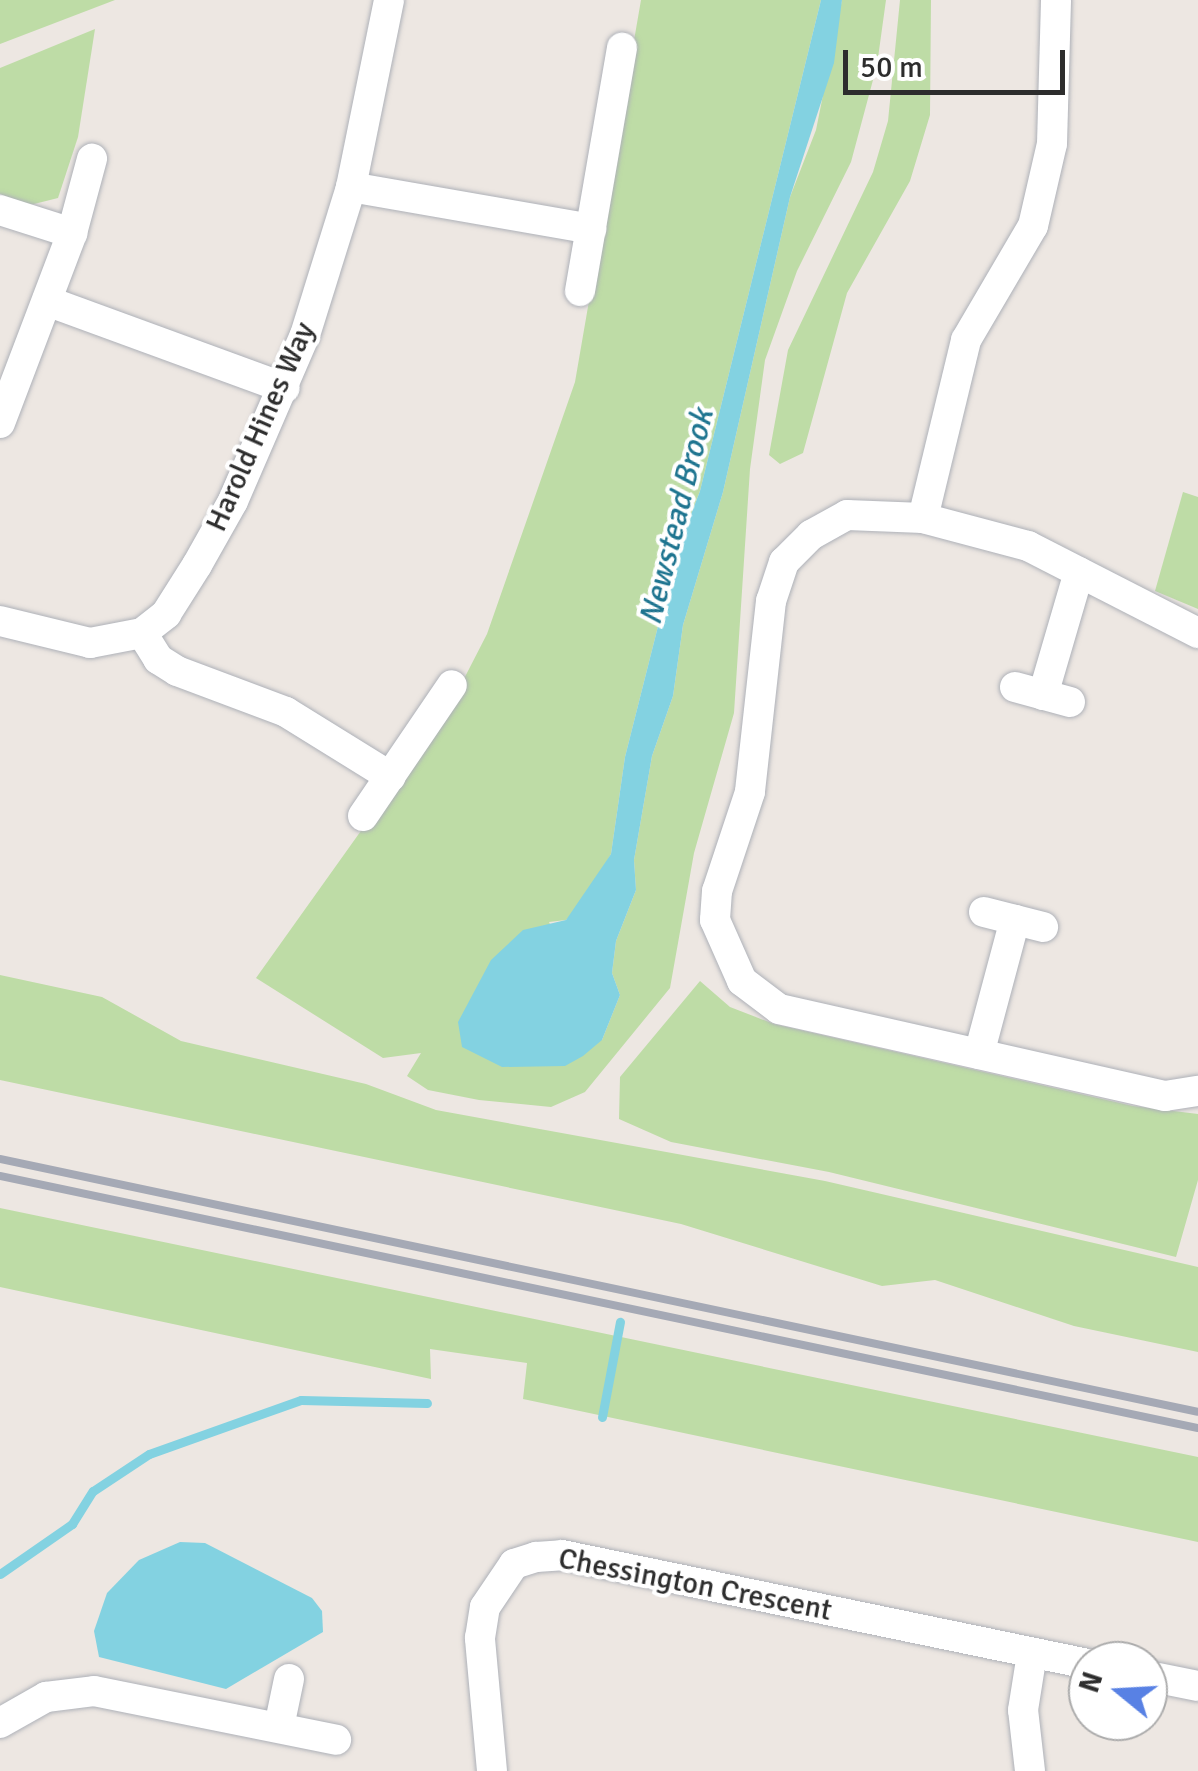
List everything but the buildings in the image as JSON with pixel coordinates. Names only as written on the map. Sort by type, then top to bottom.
[{"type":"street","name":"Harold Hines Way","points":[[142,633],[166,614],[196,565],[286,388],[351,187],[389,0]]},
{"type":"street","points":[[923,518],[966,340],[1033,226],[1052,144],[1056,0]]},
{"type":"street","points":[[580,291],[622,48]]},
{"type":"street","points":[[0,423],[72,233],[92,159]]},
{"type":"street","points":[[351,187],[591,229]]},
{"type":"street","points":[[0,210],[72,233]]},
{"type":"street","points":[[47,300],[286,388]]},
{"type":"street","points":[[1198,633],[1028,546],[923,518],[847,515],[811,535],[784,562],[771,601],[750,792],[717,891],[716,920],[742,982],[779,1009],[1165,1096],[1198,1091]]},
{"type":"street","points":[[1043,695],[1079,572]]},
{"type":"street","points":[[0,620],[90,643],[142,633],[158,659],[177,672],[286,712],[391,777]]},
{"type":"street","points":[[364,816],[452,685]]},
{"type":"street","points":[[979,1054],[1029,924],[984,912]]},
{"type":"street","name":"Chessington Crescent","points":[[492,1771],[480,1638],[485,1607],[514,1564],[536,1557],[562,1554],[1068,1660]]},
{"type":"street","points":[[1030,1771],[1024,1710],[1032,1654]]},
{"type":"street","points":[[279,1728],[289,1679]]},
{"type":"street","points":[[1168,1680],[1198,1686]]},
{"type":"street","points":[[0,1723],[46,1697],[94,1691],[336,1740]]},
{"type":"green space","points":[[0,0],[115,0],[0,44]]},
{"type":"green space","points":[[641,0],[821,0],[700,491],[677,551],[625,757],[611,854],[583,902],[566,920],[549,922],[602,1040],[620,995],[612,973],[616,941],[636,890],[634,860],[652,756],[673,696],[683,625],[723,492],[790,197],[816,130],[842,0],[886,0],[877,65],[851,162],[797,271],[765,360],[750,469],[734,713],[694,853],[670,988],[585,1092],[551,1107],[479,1100],[428,1090],[407,1076],[421,1053],[383,1058],[256,978],[450,706],[487,634],[575,382]]},
{"type":"green space","points":[[900,0],[931,0],[930,115],[910,181],[847,293],[803,453],[780,464],[769,455],[788,350],[873,172],[888,121]]},
{"type":"green space","points":[[95,29],[78,137],[58,198],[30,205],[0,194],[0,68]]},
{"type":"green space","points":[[1183,492],[1198,497],[1198,609],[1155,591]]},
{"type":"green space","points":[[0,975],[102,997],[181,1041],[366,1084],[436,1110],[825,1181],[1198,1267],[1198,1352],[1074,1326],[935,1280],[882,1286],[681,1224],[0,1080]]},
{"type":"green space","points":[[700,981],[730,1007],[774,1024],[1133,1106],[1198,1114],[1198,1180],[1176,1257],[829,1172],[671,1142],[619,1119],[620,1077]]},
{"type":"green space","points":[[0,1208],[1198,1457],[1198,1542],[523,1399],[527,1363],[430,1349],[431,1379],[0,1287]]},
{"type":"water","points":[[821,0],[842,0],[834,63],[790,197],[723,492],[683,625],[673,696],[652,756],[634,860],[636,890],[616,941],[612,973],[620,995],[602,1040],[583,1056],[565,1066],[502,1067],[462,1047],[458,1022],[491,960],[523,930],[566,920],[611,854],[625,757],[677,551],[700,491]]},
{"type":"water","points":[[180,1542],[205,1543],[312,1598],[322,1611],[323,1632],[226,1689],[99,1657],[94,1631],[107,1593],[139,1560]]},
{"type":"waterway","name":"Newstead Brook","points":[[602,1417],[620,1322]]},
{"type":"waterway","name":"Newstead Brook","points":[[0,1574],[72,1524],[93,1491],[149,1454],[301,1400],[427,1403]]},
{"type":"railway","points":[[0,1159],[1198,1412]]},
{"type":"railway","points":[[0,1176],[1198,1428]]}]
